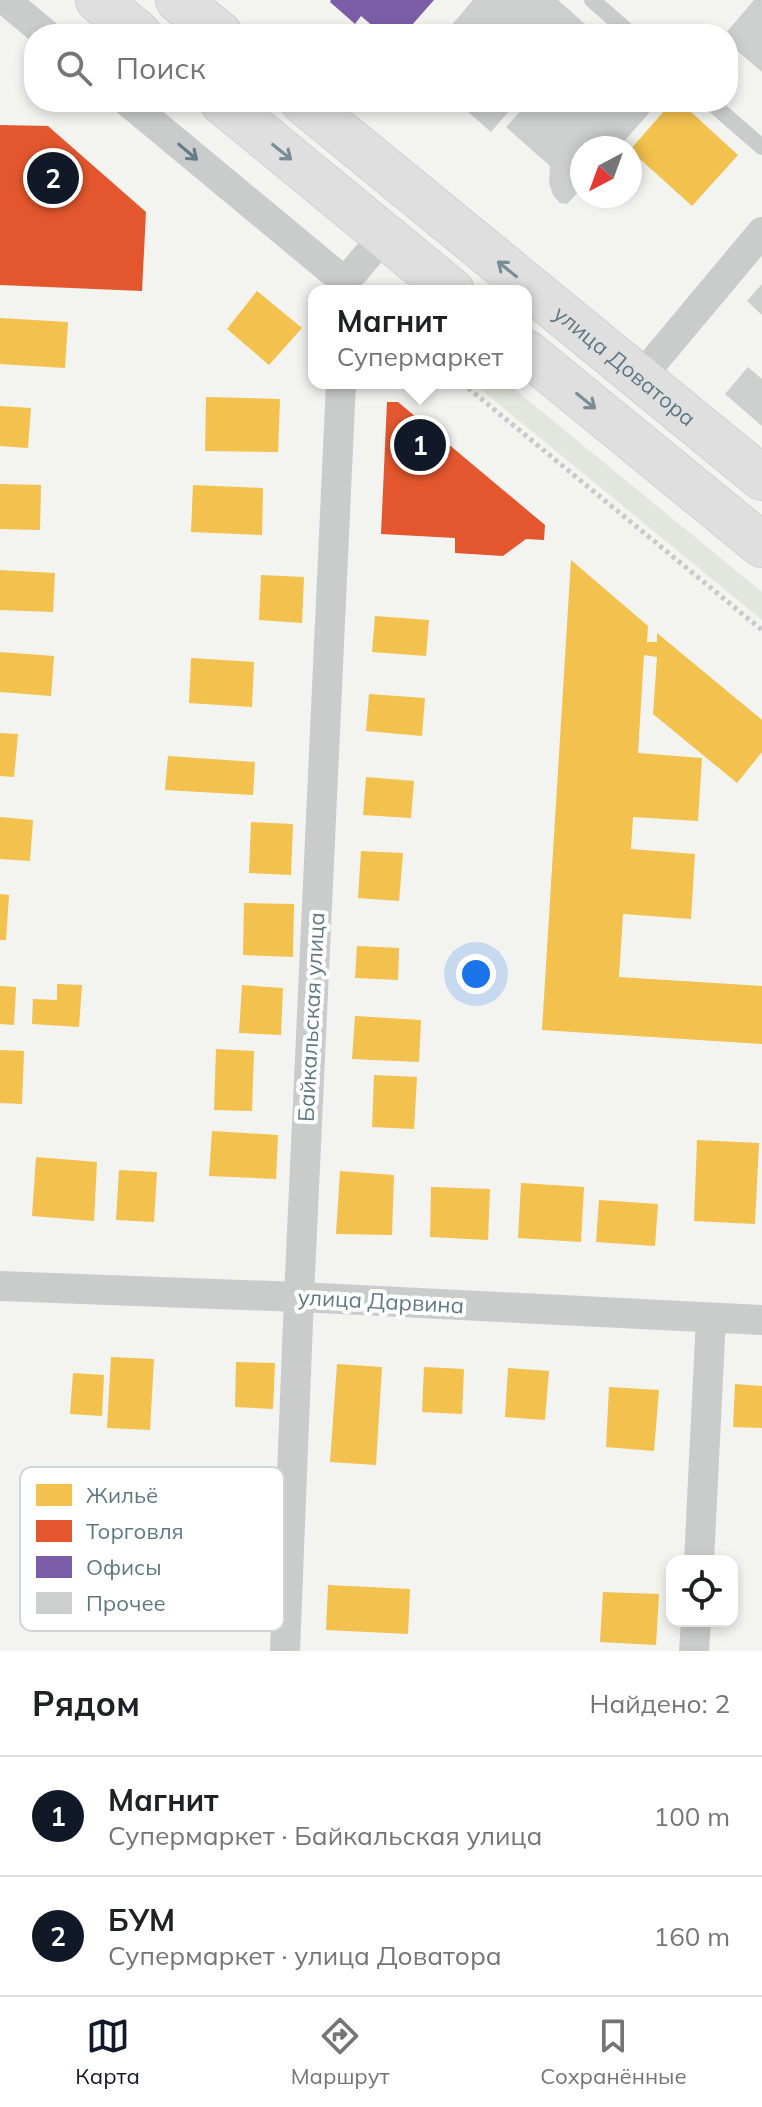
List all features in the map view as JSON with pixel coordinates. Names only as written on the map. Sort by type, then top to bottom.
[{"type":"main road","points":[[98,0],[127,24]]},
{"type":"main road","points":[[178,0],[208,24]]},
{"type":"main road","points":[[234,112],[445,285]]},
{"type":"main road","name":"улица Доватора","points":[[315,112],[526,285]]},
{"type":"main road","name":"улица Доватора","points":[[532,290],[762,478]]},
{"type":"main road","points":[[532,357],[762,545]]},
{"type":"street","points":[[5,0],[34,24]]},
{"type":"street","points":[[140,112],[344,285]]},
{"type":"street","points":[[640,378],[762,232]]},
{"type":"street","points":[[346,285],[384,236]]},
{"type":"street","name":"Байкальская улица","points":[[285,1651],[341,389]]},
{"type":"street","name":"улица Дарвина","points":[[0,1286],[762,1320]]},
{"type":"street","points":[[699,1555],[711,1318]]},
{"type":"street","points":[[694,1651],[696,1627]]},
{"type":"lane","points":[[592,0],[620,24]]},
{"type":"lane","points":[[722,112],[762,147]]},
{"type":"path","points":[[469,389],[762,630]]},
{"type":"shaded area","points":[[480,389],[514,389],[762,592],[762,620]]},
{"type":"building: Жильё","points":[[663,112],[691,112],[738,155],[692,206],[642,161],[642,136]]},
{"type":"building: Жильё","points":[[257,291],[302,328],[269,365],[227,329]]},
{"type":"building: Жильё","points":[[0,318],[68,322],[65,368],[0,364]]},
{"type":"building: Жильё","points":[[206,397],[280,399],[278,452],[205,451]]},
{"type":"building: Жильё","points":[[0,406],[31,408],[28,448],[0,446]]},
{"type":"building: Жильё","points":[[0,484],[41,485],[40,530],[0,529]]},
{"type":"building: Жильё","points":[[193,485],[263,488],[262,535],[191,532]]},
{"type":"building: Жильё","points":[[571,560],[648,626],[647,642],[657,642],[657,633],[762,720],[762,752],[737,783],[653,714],[657,657],[644,655],[638,753],[702,758],[698,821],[633,817],[631,849],[695,854],[691,919],[623,914],[619,977],[762,986],[762,1044],[542,1030]]},
{"type":"building: Жильё","points":[[0,570],[55,573],[53,612],[0,610]]},
{"type":"building: Жильё","points":[[261,575],[304,577],[302,623],[259,620]]},
{"type":"building: Жильё","points":[[375,616],[429,620],[426,656],[372,652]]},
{"type":"building: Жильё","points":[[0,652],[54,656],[51,696],[0,692]]},
{"type":"building: Жильё","points":[[191,658],[254,662],[252,707],[189,703]]},
{"type":"building: Жильё","points":[[369,694],[425,698],[422,736],[366,731]]},
{"type":"building: Жильё","points":[[0,733],[18,734],[14,777],[0,776]]},
{"type":"building: Жильё","points":[[168,756],[255,762],[253,795],[165,790]]},
{"type":"building: Жильё","points":[[366,777],[414,781],[411,818],[363,815]]},
{"type":"building: Жильё","points":[[0,817],[33,820],[30,861],[0,859]]},
{"type":"building: Жильё","points":[[251,822],[293,824],[291,875],[249,873]]},
{"type":"building: Жильё","points":[[361,851],[403,853],[399,901],[358,898]]},
{"type":"building: Жильё","points":[[0,894],[9,895],[6,940],[0,940]]},
{"type":"building: Жильё","points":[[244,903],[294,904],[293,957],[243,955]]},
{"type":"building: Жильё","points":[[357,946],[399,948],[398,980],[355,978]]},
{"type":"building: Жильё","points":[[57,984],[82,985],[79,1027],[32,1024],[33,999],[57,1000]]},
{"type":"building: Жильё","points":[[242,985],[283,988],[281,1035],[239,1033]]},
{"type":"building: Жильё","points":[[0,986],[16,987],[14,1025],[0,1024]]},
{"type":"building: Жильё","points":[[355,1016],[421,1020],[419,1062],[352,1059]]},
{"type":"building: Жильё","points":[[216,1049],[254,1051],[252,1111],[214,1110]]},
{"type":"building: Жильё","points":[[0,1050],[24,1051],[22,1104],[0,1103]]},
{"type":"building: Жильё","points":[[374,1075],[417,1077],[414,1129],[372,1127]]},
{"type":"building: Жильё","points":[[212,1131],[278,1135],[276,1179],[209,1176]]},
{"type":"building: Жильё","points":[[697,1140],[759,1143],[755,1224],[694,1221]]},
{"type":"building: Жильё","points":[[36,1157],[97,1162],[94,1221],[32,1216]]},
{"type":"building: Жильё","points":[[119,1170],[157,1172],[154,1222],[116,1220]]},
{"type":"building: Жильё","points":[[340,1171],[394,1175],[392,1235],[336,1234]]},
{"type":"building: Жильё","points":[[521,1183],[584,1187],[581,1242],[518,1238]]},
{"type":"building: Жильё","points":[[431,1187],[490,1189],[488,1240],[430,1237]]},
{"type":"building: Жильё","points":[[599,1200],[658,1204],[655,1246],[596,1242]]},
{"type":"building: Жильё","points":[[111,1357],[154,1359],[150,1430],[107,1428]]},
{"type":"building: Жильё","points":[[236,1362],[275,1363],[273,1409],[235,1407]]},
{"type":"building: Жильё","points":[[337,1364],[382,1367],[376,1465],[330,1462]]},
{"type":"building: Жильё","points":[[424,1367],[464,1369],[462,1414],[422,1412]]},
{"type":"building: Жильё","points":[[508,1368],[549,1371],[545,1420],[505,1417]]},
{"type":"building: Жильё","points":[[73,1373],[104,1375],[102,1416],[70,1414]]},
{"type":"building: Жильё","points":[[735,1384],[762,1386],[762,1428],[733,1427]]},
{"type":"building: Жильё","points":[[609,1387],[659,1390],[654,1451],[606,1447]]},
{"type":"building: Жильё","points":[[328,1585],[410,1589],[408,1634],[326,1630]]},
{"type":"building: Жильё","points":[[603,1592],[659,1594],[656,1645],[600,1642]]},
{"type":"building: Торговля","points":[[0,125],[48,126],[146,212],[142,291],[0,285]]},
{"type":"building: Торговля","points":[[387,402],[398,402],[545,525],[544,540],[526,539],[503,556],[455,553],[455,538],[381,534]]},
{"type":"building: Офисы","points":[[434,0],[413,24],[370,24],[361,16],[355,24],[330,2]]},
{"type":"building: Прочее","points":[[473,0],[558,0],[585,24],[453,24]]},
{"type":"building: Прочее","points":[[754,0],[762,0],[762,72],[738,52],[738,24],[734,24]]},
{"type":"building: Прочее","points":[[468,112],[508,112],[491,132]]},
{"type":"building: Прочее","points":[[520,112],[650,112],[629,136],[570,136],[570,201],[567,204],[560,203],[553,195],[549,183],[550,166],[506,127]]},
{"type":"building: Прочее","points":[[762,284],[762,315],[747,301]]},
{"type":"building: Прочее","points":[[748,367],[762,379],[762,426],[725,394]]},
{"type":"place","name":"БУМ","points":[[53,178]]},
{"type":"place","name":"Магнит","points":[[420,445]]}]
